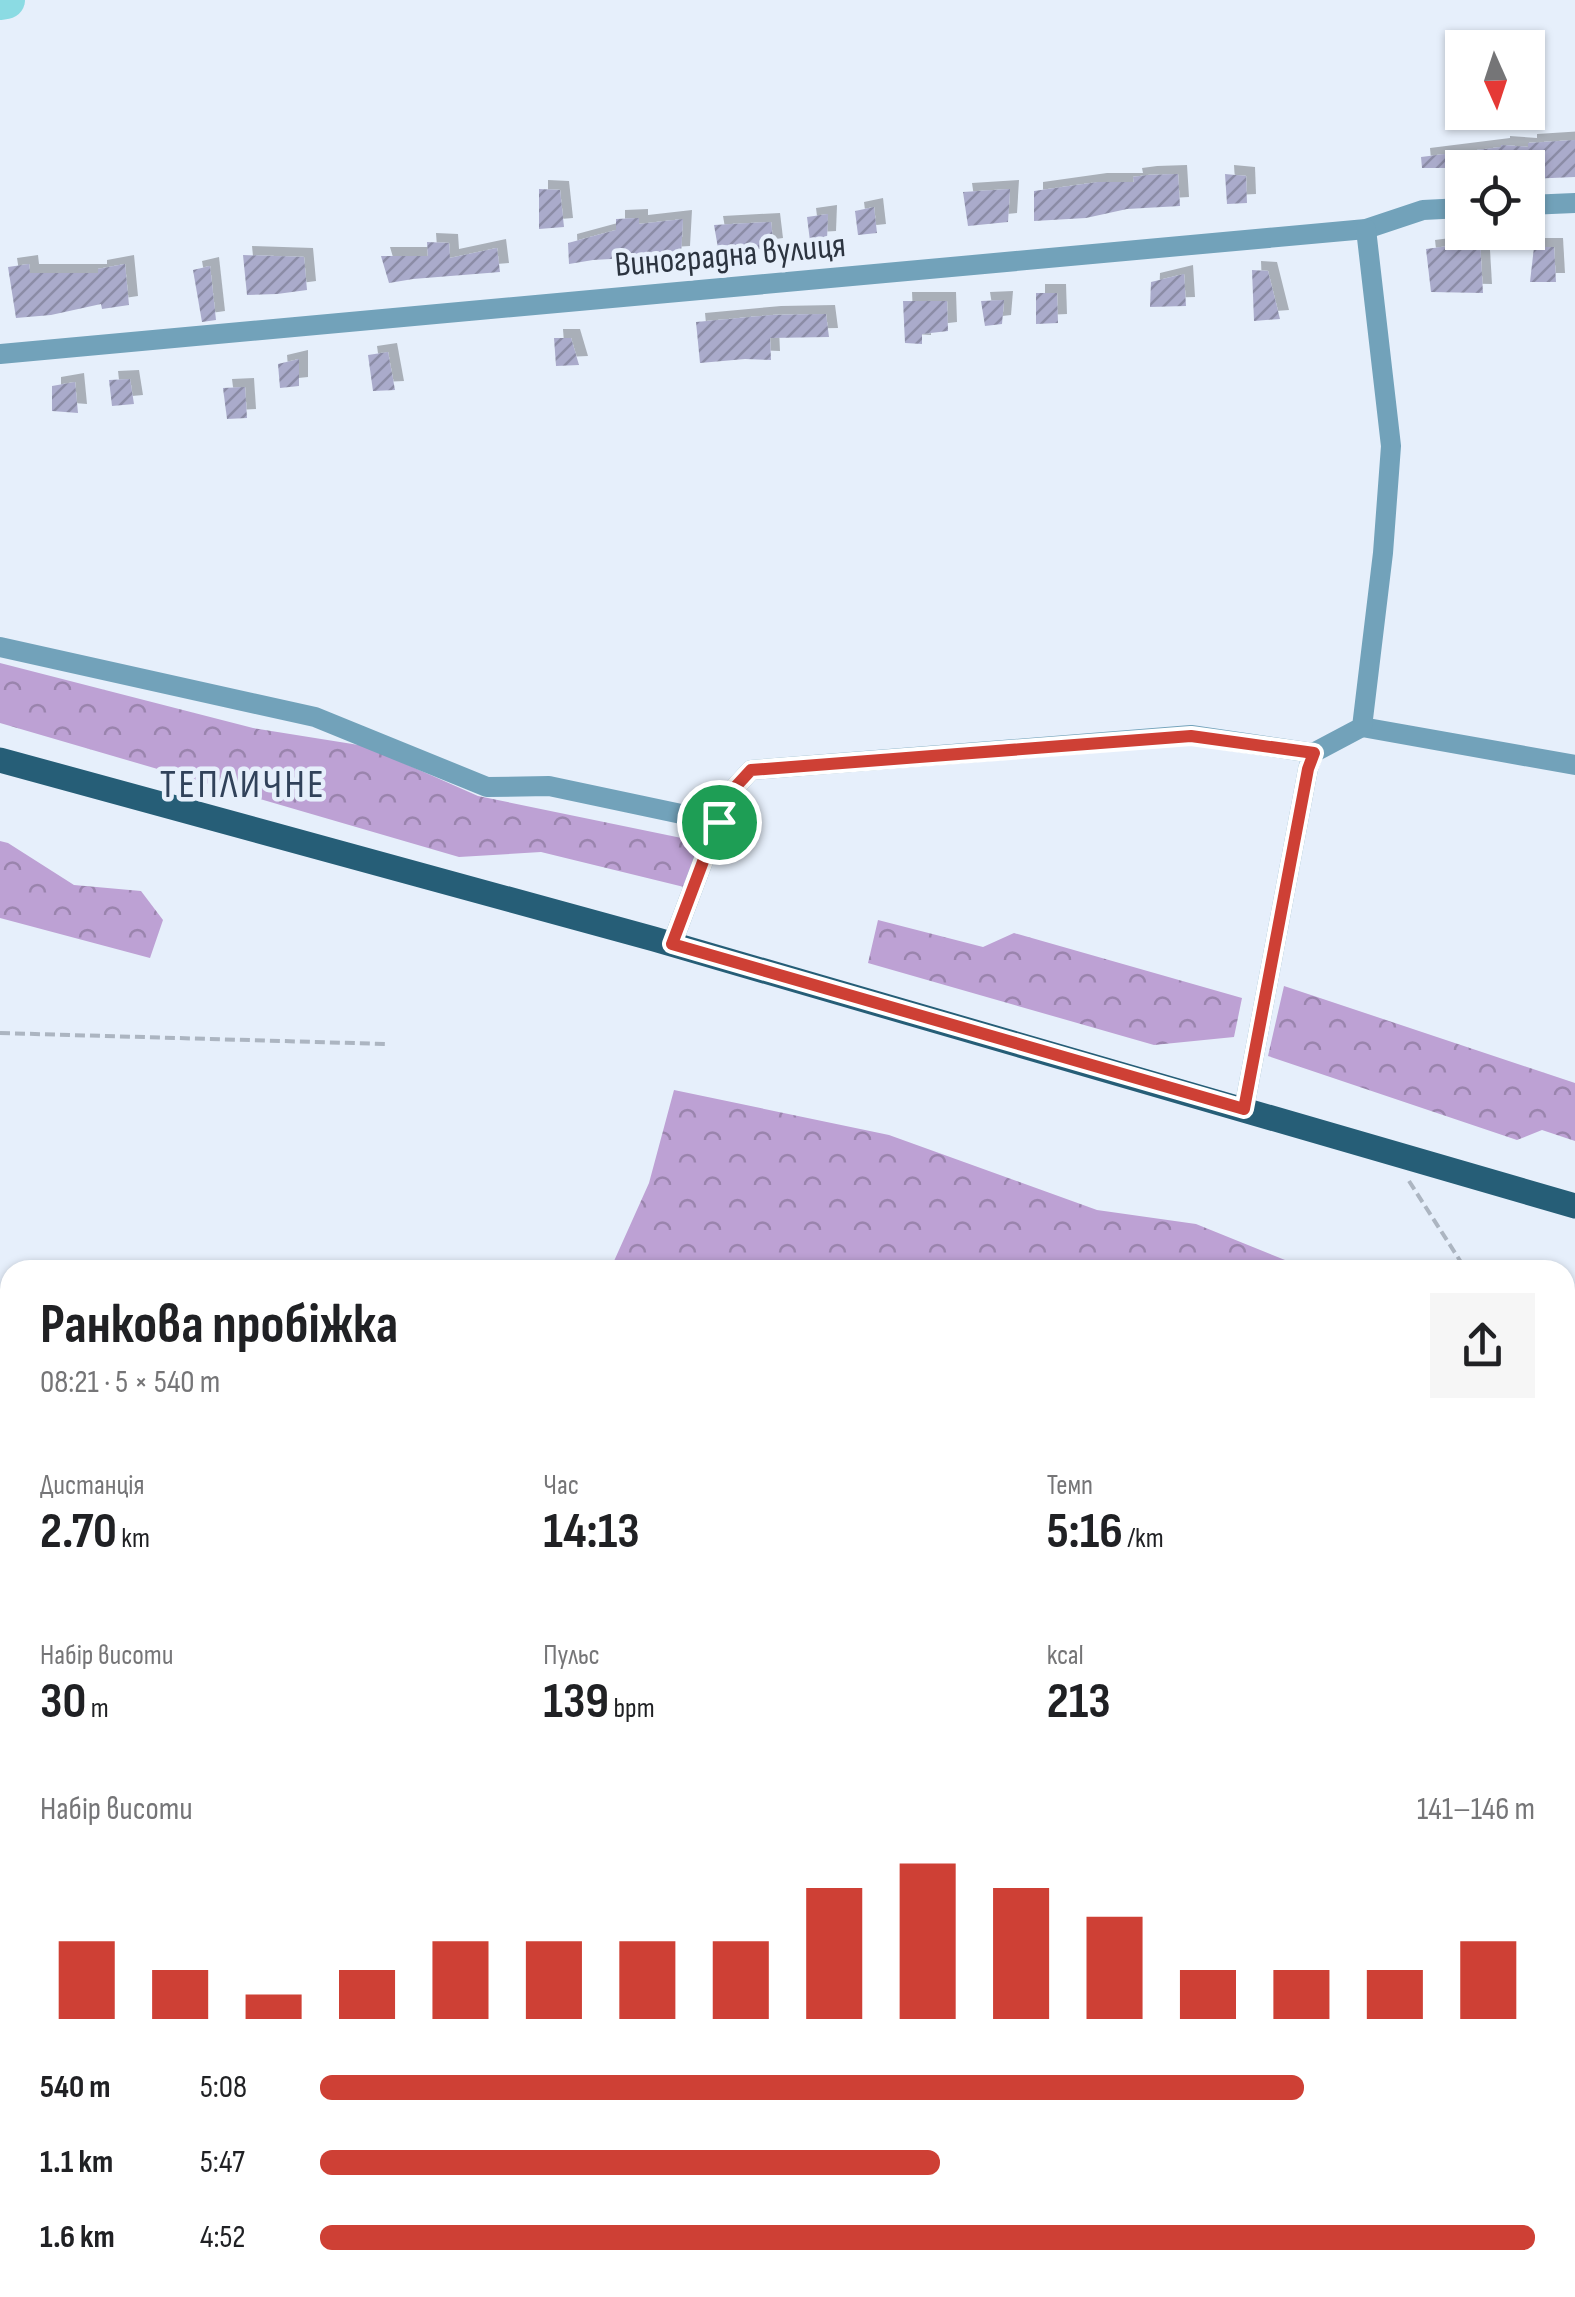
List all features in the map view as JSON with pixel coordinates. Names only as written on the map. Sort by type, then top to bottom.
[{"type":"main road","points":[[0,760],[672,944],[1575,1206]]},
{"type":"street","points":[[1545,204],[1575,203]]},
{"type":"street","name":"Виноградна вулиця","points":[[0,354],[1366,228],[1424,210],[1445,209]]},
{"type":"street","points":[[1362,727],[1391,446],[1366,228]]},
{"type":"street","points":[[0,647],[315,717],[487,787],[549,786],[719,822]]},
{"type":"street","points":[[672,944],[728,795],[751,770],[1191,736],[1314,753],[1362,727],[1575,765]]},
{"type":"street","points":[[1244,1109],[1314,753]]},
{"type":"path","points":[[0,1033],[387,1044]]},
{"type":"path","points":[[1390,1152],[1460,1260]]},
{"type":"green space","points":[[0,663],[253,728],[365,746],[478,796],[701,842],[684,887],[541,852],[459,857],[0,723]]},
{"type":"green space","points":[[0,841],[74,885],[141,891],[163,920],[150,958],[0,918]]},
{"type":"green space","points":[[878,920],[983,947],[1014,933],[1242,998],[1234,1037],[1154,1045],[868,963]]},
{"type":"green space","points":[[1284,986],[1575,1083],[1575,1141],[1542,1130],[1517,1140],[1268,1056]]},
{"type":"green space","points":[[674,1090],[889,1135],[1097,1210],[1196,1224],[1285,1260],[614,1260],[649,1183]]},
{"type":"building","points":[[1575,140],[1575,177],[1545,178],[1545,150],[1477,150],[1501,145],[1528,147],[1528,143]]},
{"type":"building","points":[[1445,154],[1445,168],[1422,168],[1421,157]]},
{"type":"building","points":[[1178,174],[1180,206],[1034,221],[1034,191]]},
{"type":"building","points":[[1225,174],[1246,176],[1247,203],[1227,204]]},
{"type":"building","points":[[539,189],[560,190],[564,227],[539,229]]},
{"type":"building","points":[[1010,189],[1008,222],[968,226],[963,192]]},
{"type":"building","points":[[874,207],[877,233],[858,235],[855,211]]},
{"type":"building","points":[[828,214],[827,240],[810,241],[807,217]]},
{"type":"building","points":[[639,218],[639,224],[683,219],[681,255],[569,264],[568,243],[616,230],[616,219]]},
{"type":"building","points":[[771,222],[774,247],[718,248],[714,225]]},
{"type":"building","points":[[427,242],[449,243],[450,258],[497,248],[500,272],[389,283],[381,256],[428,256]]},
{"type":"building","points":[[1554,247],[1556,282],[1530,282],[1534,250]]},
{"type":"building","points":[[1426,249],[1480,250],[1483,293],[1431,292]]},
{"type":"building","points":[[243,255],[304,257],[307,290],[247,295]]},
{"type":"building","points":[[29,264],[30,273],[98,273],[98,269],[125,264],[129,305],[102,309],[101,304],[16,318],[8,267]]},
{"type":"building","points":[[210,266],[216,320],[202,322],[193,270]]},
{"type":"building","points":[[1252,270],[1268,271],[1280,319],[1254,321]]},
{"type":"building","points":[[1184,274],[1186,306],[1150,307],[1151,282]]},
{"type":"building","points":[[1036,293],[1057,293],[1058,323],[1036,324]]},
{"type":"building","points":[[1004,300],[1002,324],[985,326],[981,301]]},
{"type":"building","points":[[903,301],[947,301],[948,331],[922,334],[922,344],[905,343]]},
{"type":"building","points":[[826,314],[829,337],[770,338],[771,360],[700,363],[696,322]]},
{"type":"building","points":[[554,338],[571,338],[579,365],[556,366]]},
{"type":"building","points":[[388,352],[395,390],[373,391],[368,355]]},
{"type":"building","points":[[299,359],[299,386],[280,388],[278,364]]},
{"type":"building","points":[[130,379],[134,404],[112,406],[109,380]]},
{"type":"building","points":[[75,382],[78,413],[52,411],[52,386]]},
{"type":"building","points":[[245,387],[247,418],[227,419],[223,388]]},
{"type":"waterway","points":[[0,1],[6,0]]},
{"type":"district","name":"ТЕПЛИЧНЕ","points":[[243,783]]},
{"type":"route","points":[[1191,736],[1314,753],[1244,1109],[672,944],[719,822],[728,795],[751,770],[1191,736]]}]
